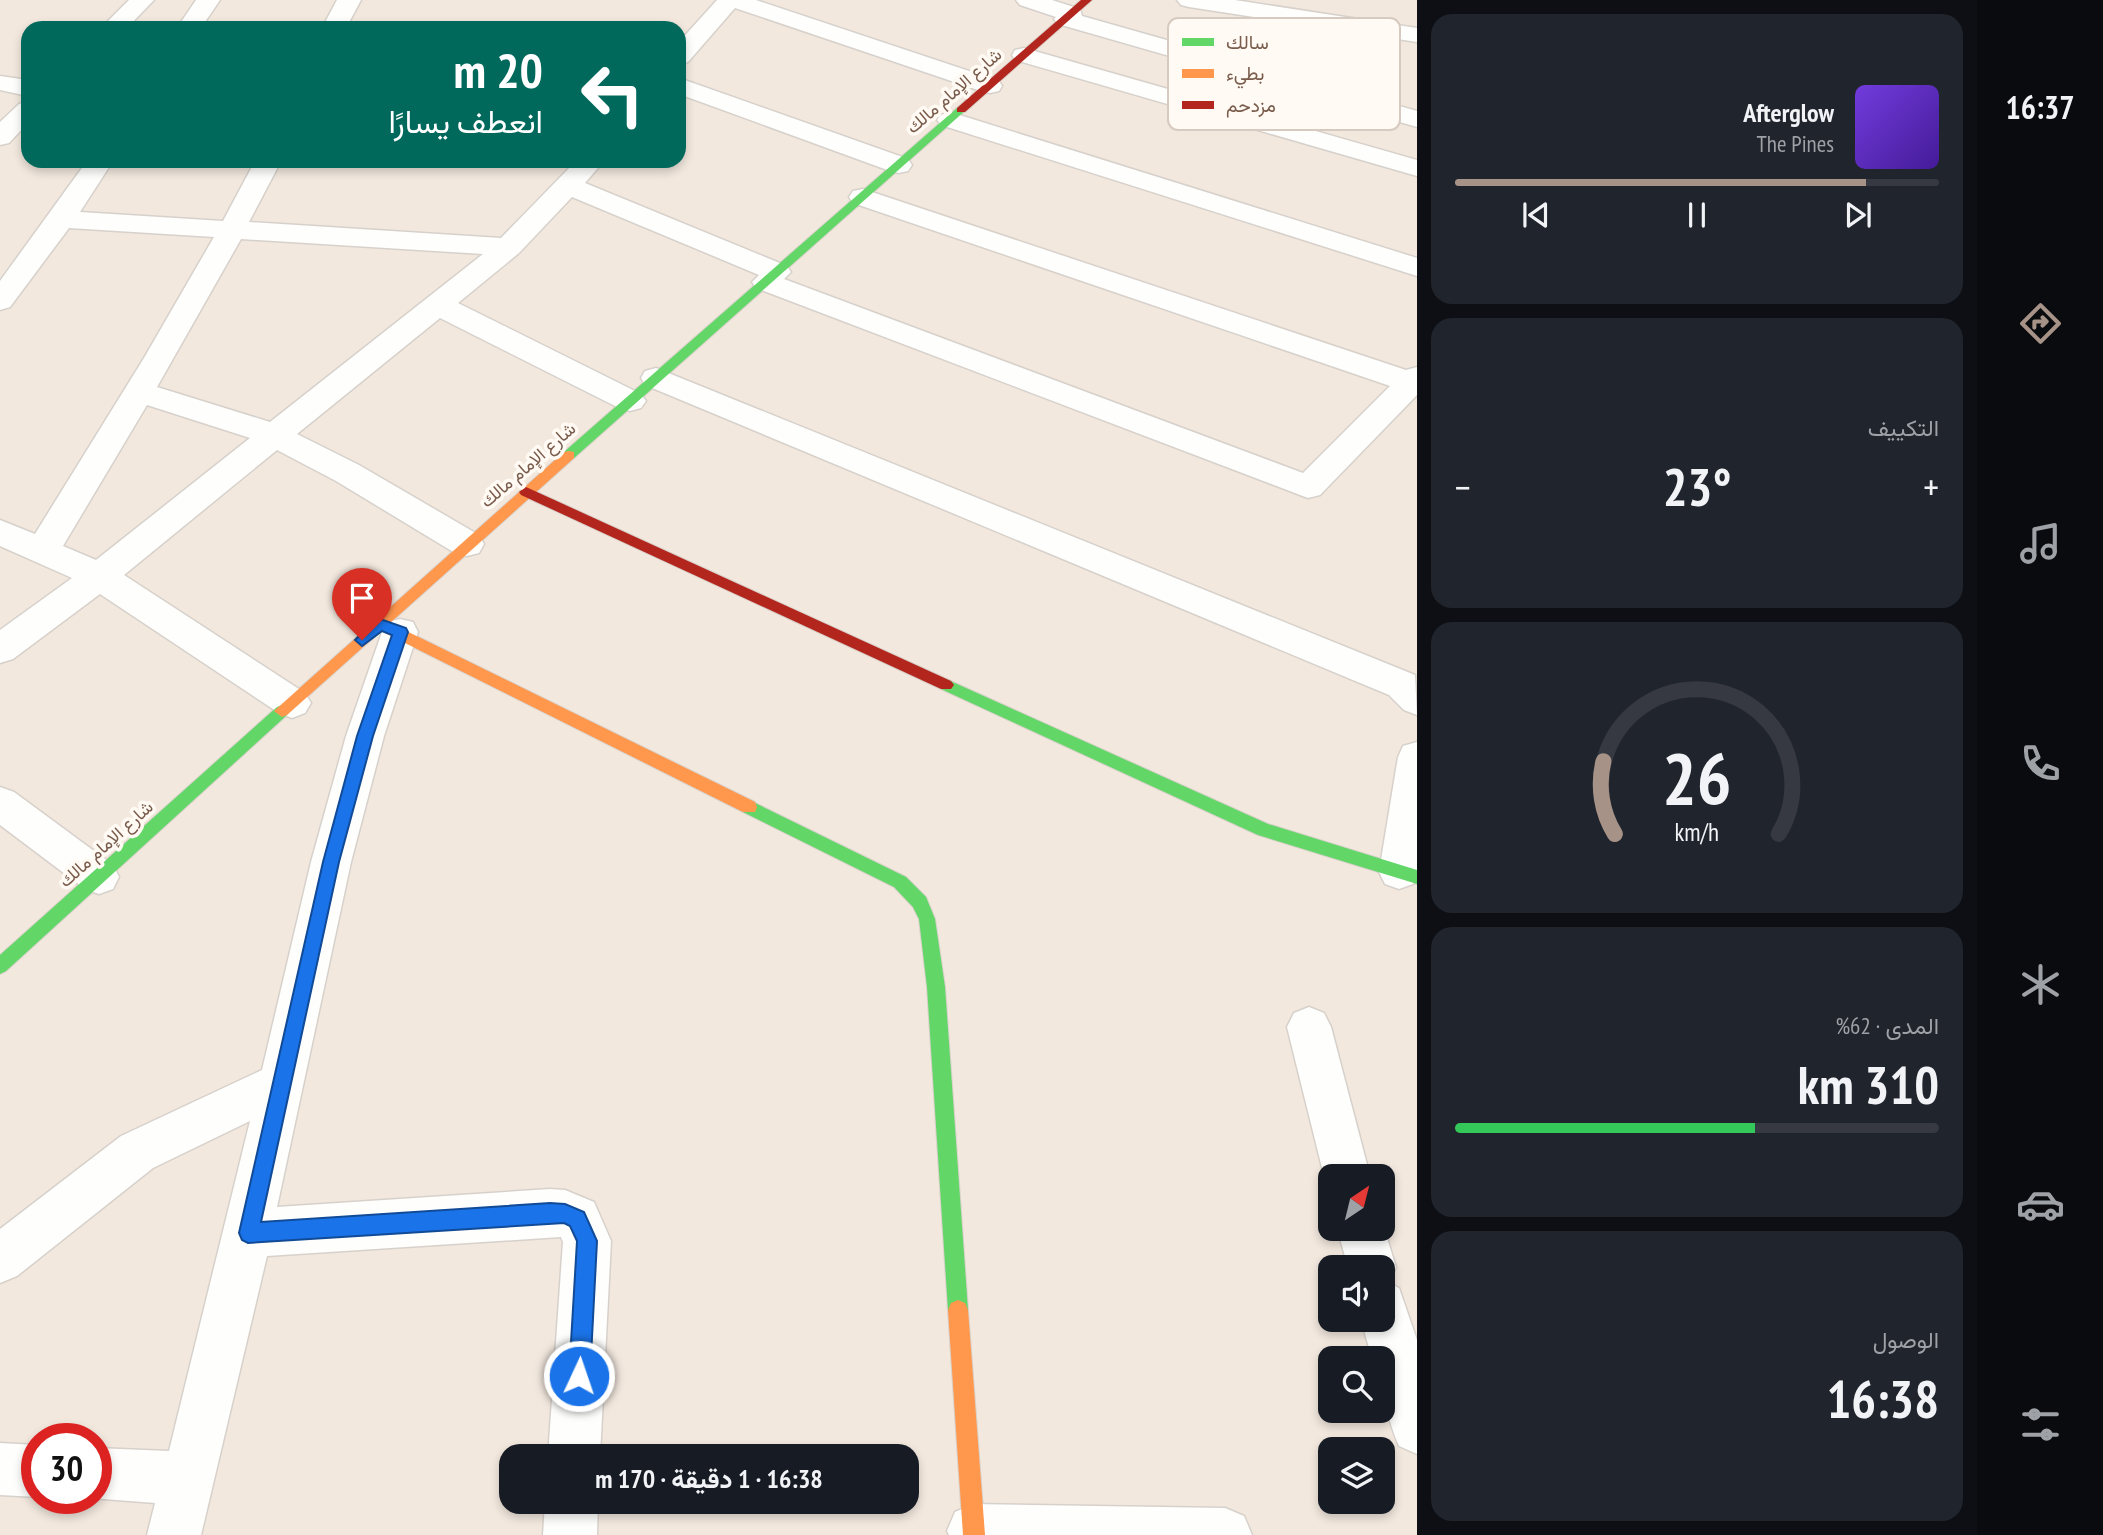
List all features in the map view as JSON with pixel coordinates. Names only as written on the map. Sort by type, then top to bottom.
[{"type":"street","points":[[120,21],[142,0]]},
{"type":"street","points":[[194,21],[208,0]]},
{"type":"street","points":[[338,21],[349,0]]},
{"type":"street","points":[[686,49],[732,0],[990,86]]},
{"type":"street","points":[[1028,0],[1075,11],[1168,40]]},
{"type":"street","points":[[1189,0],[1303,18]]},
{"type":"street","name":"شارع الإمام مالك","points":[[0,966],[292,703],[390,628],[467,544],[1075,11]]},
{"type":"street","points":[[1024,55],[1168,96]]},
{"type":"street","points":[[0,83],[21,87]]},
{"type":"street","points":[[686,88],[899,165]]},
{"type":"street","points":[[1400,114],[1417,119]]},
{"type":"street","points":[[0,137],[21,116]]},
{"type":"street","points":[[950,120],[1417,267]]},
{"type":"street","points":[[1285,130],[1417,168]]},
{"type":"street","points":[[0,301],[95,168]]},
{"type":"street","points":[[42,551],[141,393],[264,168]]},
{"type":"street","points":[[0,649],[99,576],[509,247],[585,168]]},
{"type":"street","points":[[568,186],[771,277],[1308,487],[1414,380],[863,197]]},
{"type":"street","points":[[61,219],[509,247]]},
{"type":"street","points":[[438,305],[630,401]]},
{"type":"street","points":[[656,378],[1402,685],[1417,700]]},
{"type":"street","points":[[141,393],[216,415],[274,436],[467,544]]},
{"type":"street","points":[[526,492],[1264,830],[1408,874],[1417,757]]},
{"type":"street","points":[[0,532],[99,576],[292,703]]},
{"type":"street","points":[[174,1535],[283,1083],[331,862],[365,736],[390,628],[900,882],[920,902],[928,919],[936,987],[974,1533],[1225,1535]]},
{"type":"street","points":[[0,803],[99,877]]},
{"type":"street","points":[[1309,1027],[1344,1164]]},
{"type":"street","points":[[0,1259],[137,1152],[283,1083]]},
{"type":"street","points":[[248,1233],[550,1213],[565,1214],[577,1219],[587,1241],[576,1444]]},
{"type":"street","points":[[1390,1332],[1417,1428]]},
{"type":"street","points":[[0,1469],[21,1470]]},
{"type":"street","points":[[112,1475],[188,1478]]},
{"type":"street","points":[[570,1535],[571,1514]]},
{"type":"shaded area","points":[[0,0],[1417,0],[1417,1535],[0,1535]]},
{"type":"traffic: fast","points":[[569,455],[961,110]]},
{"type":"traffic: fast","points":[[946,685],[1264,830],[1417,877]]},
{"type":"traffic: fast","points":[[0,966],[282,711]]},
{"type":"traffic: fast","points":[[749,807],[900,882],[920,902],[927,919],[936,987],[958,1310]]},
{"type":"traffic: slow","points":[[282,711],[569,455]]},
{"type":"traffic: slow","points":[[380,624],[749,807]]},
{"type":"traffic: slow","points":[[958,1310],[974,1535]]},
{"type":"traffic: jam","points":[[961,110],[1087,0]]},
{"type":"traffic: jam","points":[[526,492],[946,685]]},
{"type":"route","points":[[362,640],[380,624],[400,632],[365,736],[331,862],[248,1233],[550,1213],[565,1214],[577,1219],[583,1227],[587,1241],[579,1376]]}]
